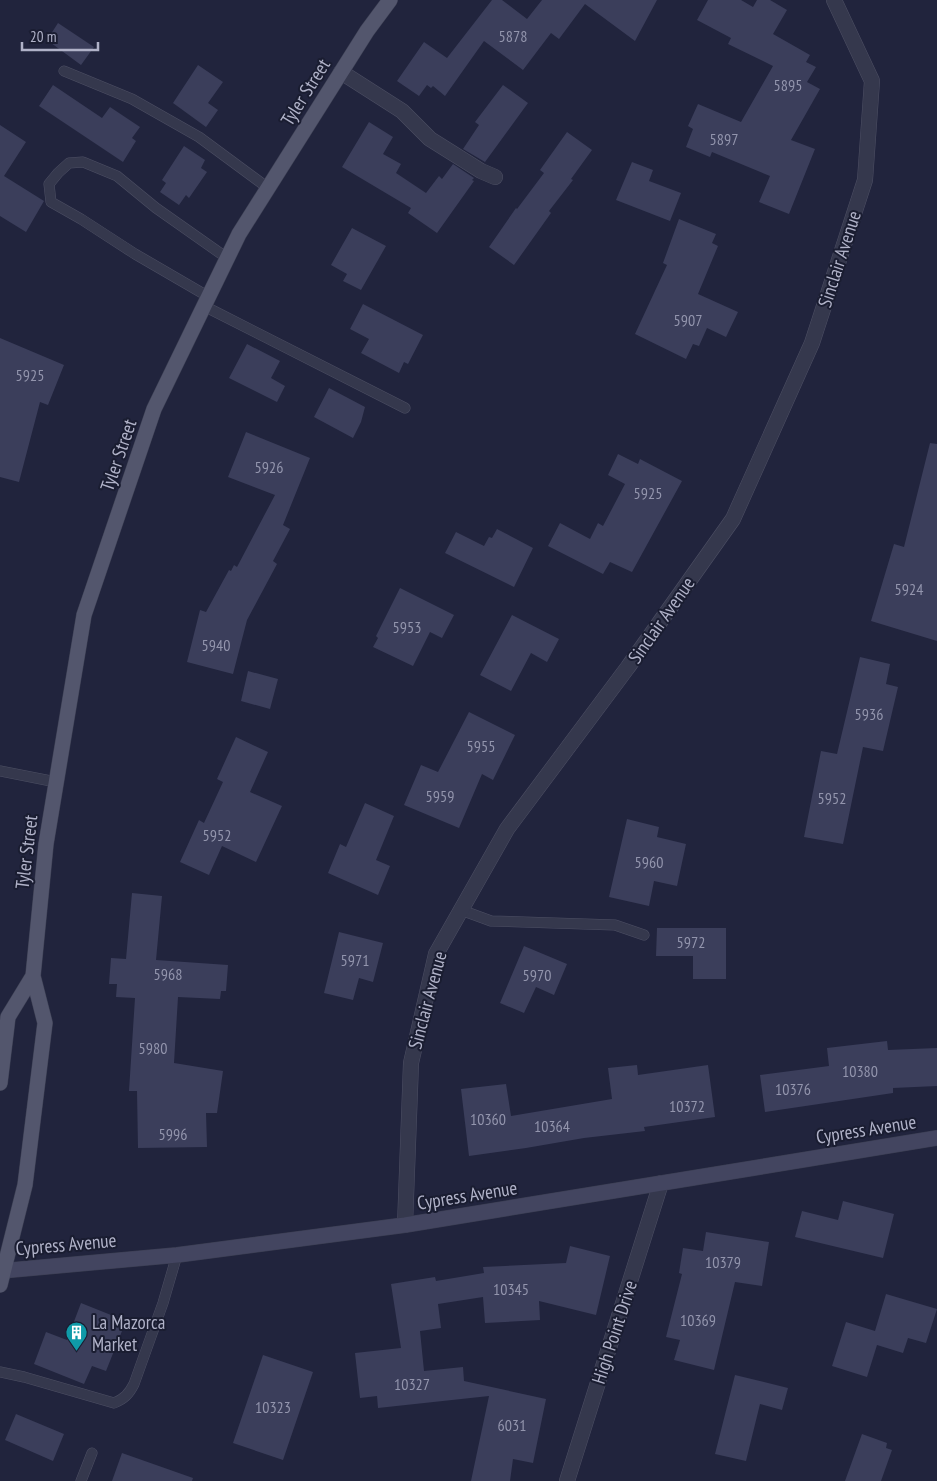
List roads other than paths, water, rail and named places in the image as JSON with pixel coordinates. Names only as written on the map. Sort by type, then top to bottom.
[{"type":"main road","name":"Tyler Street","points":[[1,1275],[25,1185],[45,1023],[33,976],[46,844],[84,615],[154,409],[227,258],[239,234],[341,72],[367,31],[390,0]]},
{"type":"main road","name":"Tyler Street","points":[[0,1083],[8,1017],[33,976]]},
{"type":"street","name":"Sinclair Avenue","points":[[405,1225],[411,1063],[436,954],[507,829],[628,667],[733,519],[812,343],[865,180],[872,81],[834,0]]},
{"type":"street","points":[[341,72],[402,111],[430,139],[481,171],[495,177]]},
{"type":"street","name":"Cypress Avenue","points":[[1,1275],[405,1225],[937,1138]]},
{"type":"street","name":"High Point Drive","points":[[567,1481],[661,1183]]},
{"type":"lane","points":[[64,71],[132,99],[182,127],[199,137],[268,188]]},
{"type":"lane","points":[[227,258],[156,208],[117,176],[83,162],[69,163],[49,184],[51,202],[81,219],[206,301],[405,408]]},
{"type":"lane","points":[[0,771],[56,782]]},
{"type":"lane","points":[[461,910],[491,921],[615,924],[644,935]]},
{"type":"lane","points":[[0,1372],[114,1403],[121,1400],[128,1394],[134,1384],[163,1303],[177,1254]]},
{"type":"lane","points":[[82,1481],[92,1453]]},
{"type":"place","name":"La Mazorca Market","points":[[76,1352]]}]
